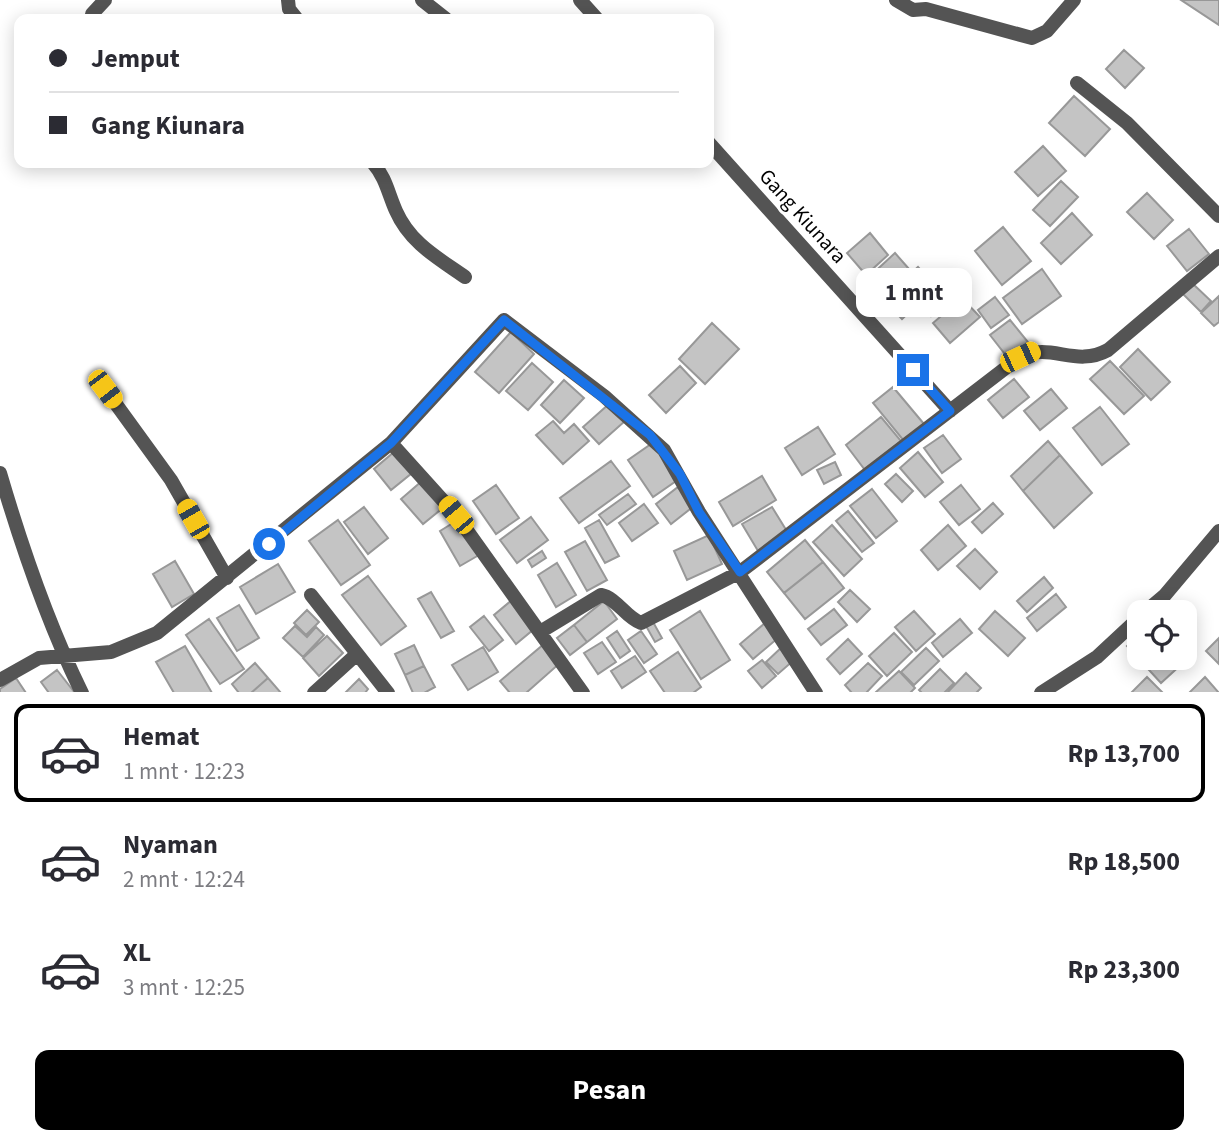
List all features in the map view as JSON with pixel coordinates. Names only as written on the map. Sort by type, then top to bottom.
[{"type":"street","points":[[92,13],[106,0]]},
{"type":"street","points":[[422,0],[440,14]]},
{"type":"street","points":[[580,0],[593,14]]},
{"type":"street","points":[[896,0],[913,10],[930,5],[1032,37],[1047,31],[1074,0]]},
{"type":"street","points":[[1077,83],[1127,123],[1219,216]]},
{"type":"street","name":"Gang Kiunara","points":[[714,149],[950,411]]},
{"type":"street","points":[[378,168],[384,175],[396,212],[417,244],[465,277]]},
{"type":"street","points":[[540,632],[601,595],[609,597],[631,619],[641,623],[740,572],[994,376],[1034,351],[1093,358],[1108,351],[1219,256]]},
{"type":"street","points":[[0,680],[39,658],[111,652],[157,633],[391,443],[504,320],[650,435],[680,474],[699,512],[816,692]]},
{"type":"street","points":[[105,389],[171,480],[227,578]]},
{"type":"street","points":[[391,443],[456,515],[583,692]]},
{"type":"street","points":[[0,473],[19,540],[64,655],[82,692]]},
{"type":"street","points":[[1159,600],[1219,531]]},
{"type":"street","points":[[311,595],[387,692]]},
{"type":"street","points":[[1041,692],[1097,657],[1127,629]]},
{"type":"street","points":[[314,692],[356,654]]},
{"type":"building","points":[[1181,0],[1219,0],[1219,25]]},
{"type":"building","points":[[1124,50],[1144,68],[1125,88],[1106,69]]},
{"type":"building","points":[[1074,96],[1110,129],[1085,156],[1049,123]]},
{"type":"building","points":[[1043,146],[1066,171],[1038,196],[1015,172]]},
{"type":"building","points":[[1061,181],[1078,197],[1050,226],[1033,210]]},
{"type":"building","points":[[1147,193],[1173,220],[1154,239],[1127,212]]},
{"type":"building","points":[[1072,213],[1092,235],[1061,264],[1041,243]]},
{"type":"building","points":[[1003,227],[1031,261],[1002,285],[975,251]]},
{"type":"building","points":[[1189,229],[1209,254],[1187,271],[1167,246]]},
{"type":"building","points":[[870,233],[888,255],[866,275],[847,253]]},
{"type":"building","points":[[895,253],[909,269],[883,292],[869,277]]},
{"type":"building","points":[[918,267],[936,287],[902,319],[883,299]]},
{"type":"building","points":[[1042,269],[1061,296],[1022,324],[1003,298]]},
{"type":"building","points":[[1192,283],[1211,301],[1201,312],[1182,293]]},
{"type":"building","points":[[940,287],[951,299],[931,316],[920,304]]},
{"type":"building","points":[[1219,296],[1219,322],[1214,326],[1201,313]]},
{"type":"building","points":[[995,297],[1009,315],[991,328],[978,310]]},
{"type":"building","points":[[962,298],[980,317],[950,343],[933,323]]},
{"type":"building","points":[[1010,320],[1028,342],[1008,358],[990,335]]},
{"type":"building","points":[[712,323],[739,349],[705,384],[679,359]]},
{"type":"building","points":[[511,332],[534,354],[499,393],[475,372]]},
{"type":"building","points":[[1138,349],[1170,382],[1151,400],[1120,367]]},
{"type":"building","points":[[1110,361],[1144,396],[1124,414],[1090,379]]},
{"type":"building","points":[[532,363],[553,382],[528,410],[506,391]]},
{"type":"building","points":[[680,366],[696,383],[666,413],[649,395]]},
{"type":"building","points":[[1014,379],[1029,397],[1003,418],[988,400]]},
{"type":"building","points":[[564,380],[584,398],[560,423],[541,405]]},
{"type":"building","points":[[893,387],[924,424],[904,441],[873,403]]},
{"type":"building","points":[[1051,389],[1067,408],[1040,430],[1024,411]]},
{"type":"building","points":[[609,404],[625,421],[599,444],[583,427]]},
{"type":"building","points":[[1100,407],[1129,444],[1102,465],[1073,428]]},
{"type":"building","points":[[881,417],[901,441],[865,470],[846,445]]},
{"type":"building","points":[[553,421],[564,433],[574,424],[589,441],[563,464],[536,435]]},
{"type":"building","points":[[818,427],[835,454],[802,475],[785,448]]},
{"type":"building","points":[[943,435],[961,459],[942,473],[924,448]]},
{"type":"building","points":[[1048,441],[1060,455],[1023,491],[1011,476]]},
{"type":"building","points":[[654,442],[679,479],[653,497],[628,460]]},
{"type":"building","points":[[394,452],[412,473],[391,490],[374,469]]},
{"type":"building","points":[[918,452],[943,482],[925,497],[900,468]]},
{"type":"building","points":[[1060,455],[1092,493],[1054,528],[1023,491]]},
{"type":"building","points":[[611,461],[630,486],[579,523],[560,498]]},
{"type":"building","points":[[835,462],[841,475],[824,484],[817,470]]},
{"type":"building","points":[[896,474],[913,491],[902,502],[885,484]]},
{"type":"building","points":[[762,476],[776,500],[733,526],[719,502]]},
{"type":"building","points":[[422,481],[444,507],[423,524],[401,499]]},
{"type":"building","points":[[496,485],[519,518],[496,534],[473,501]]},
{"type":"building","points":[[961,485],[980,509],[959,525],[940,502]]},
{"type":"building","points":[[678,487],[694,506],[671,524],[656,504]]},
{"type":"building","points":[[872,489],[897,521],[876,538],[850,506]]},
{"type":"building","points":[[628,494],[636,504],[607,525],[599,515]]},
{"type":"building","points":[[993,503],[1003,514],[982,533],[972,522]]},
{"type":"building","points":[[644,504],[658,523],[632,541],[619,523]]},
{"type":"building","points":[[364,507],[388,538],[368,554],[344,522]]},
{"type":"building","points":[[772,507],[788,533],[758,551],[742,524]]},
{"type":"building","points":[[848,511],[874,543],[862,552],[836,521]]},
{"type":"building","points":[[531,517],[548,540],[517,563],[500,540]]},
{"type":"building","points":[[338,520],[370,565],[341,585],[309,541]]},
{"type":"building","points":[[458,520],[479,555],[460,566],[440,531]]},
{"type":"building","points":[[599,520],[619,556],[605,563],[585,528]]},
{"type":"building","points":[[832,525],[862,559],[844,576],[813,542]]},
{"type":"building","points":[[948,525],[966,546],[938,570],[921,550]]},
{"type":"building","points":[[709,535],[722,564],[687,580],[674,551]]},
{"type":"building","points":[[805,540],[823,562],[784,593],[767,572]]},
{"type":"building","points":[[585,541],[607,580],[587,591],[565,552]]},
{"type":"building","points":[[975,549],[997,572],[980,589],[957,566]]},
{"type":"building","points":[[542,551],[546,558],[532,567],[528,560]]},
{"type":"building","points":[[175,561],[194,594],[172,607],[153,574]]},
{"type":"building","points":[[823,562],[844,588],[805,619],[784,593]]},
{"type":"building","points":[[557,563],[576,595],[556,607],[538,575]]},
{"type":"building","points":[[278,564],[295,592],[256,614],[240,587]]},
{"type":"building","points":[[368,576],[406,626],[381,645],[342,595]]},
{"type":"building","points":[[1044,577],[1053,588],[1027,612],[1017,601]]},
{"type":"building","points":[[850,590],[870,609],[857,622],[838,602]]},
{"type":"building","points":[[431,592],[454,631],[441,638],[418,599]]},
{"type":"building","points":[[1056,594],[1066,607],[1037,631],[1027,618]]},
{"type":"building","points":[[512,600],[534,629],[516,644],[494,615]]},
{"type":"building","points":[[604,601],[617,619],[587,642],[574,625]]},
{"type":"building","points":[[239,605],[259,638],[237,651],[217,618]]},
{"type":"building","points":[[834,609],[847,625],[821,645],[808,629]]},
{"type":"building","points":[[307,610],[319,622],[306,635],[294,623]]},
{"type":"building","points":[[700,611],[730,660],[701,679],[670,630]]},
{"type":"building","points":[[914,611],[935,634],[916,651],[895,627]]},
{"type":"building","points":[[995,611],[1025,638],[1008,656],[979,629]]},
{"type":"building","points":[[484,616],[503,640],[489,651],[470,627]]},
{"type":"building","points":[[209,619],[244,669],[220,684],[186,635]]},
{"type":"building","points":[[960,619],[972,633],[943,657],[932,643]]},
{"type":"building","points":[[653,622],[662,638],[655,642],[646,626]]},
{"type":"building","points":[[765,623],[778,638],[753,659],[740,644]]},
{"type":"building","points":[[574,625],[587,642],[570,655],[557,638]]},
{"type":"building","points":[[295,626],[307,637],[316,627],[324,635],[303,657],[283,638]]},
{"type":"building","points":[[617,631],[630,651],[620,658],[607,638]]},
{"type":"building","points":[[641,631],[657,654],[644,663],[628,640]]},
{"type":"building","points":[[894,633],[912,652],[887,676],[869,656]]},
{"type":"building","points":[[327,636],[343,653],[319,676],[303,658]]},
{"type":"building","points":[[1219,638],[1219,664],[1206,651]]},
{"type":"building","points":[[848,639],[862,654],[840,674],[827,659]]},
{"type":"building","points":[[602,642],[616,662],[598,674],[584,653]]},
{"type":"building","points":[[544,644],[560,663],[527,692],[509,692],[500,681]]},
{"type":"building","points":[[414,645],[424,666],[405,675],[395,654]]},
{"type":"building","points":[[185,646],[211,692],[173,692],[156,662]]},
{"type":"building","points":[[483,647],[498,672],[468,690],[452,665]]},
{"type":"building","points":[[782,647],[794,660],[778,674],[766,662]]},
{"type":"building","points":[[926,648],[939,661],[914,685],[901,672]]},
{"type":"building","points":[[678,652],[701,687],[694,692],[664,692],[650,671]]},
{"type":"building","points":[[635,656],[646,672],[622,688],[611,671]]},
{"type":"building","points":[[762,660],[776,676],[762,688],[748,671]]},
{"type":"building","points":[[255,663],[268,678],[252,692],[238,692],[232,684]]},
{"type":"building","points":[[868,663],[882,676],[867,692],[851,692],[845,685]]},
{"type":"building","points":[[424,666],[435,687],[426,692],[413,692],[405,675]]},
{"type":"building","points":[[940,669],[954,683],[945,692],[919,690]]},
{"type":"building","points":[[57,670],[74,692],[48,692],[41,682]]},
{"type":"building","points":[[1149,670],[1175,670],[1161,683]]},
{"type":"building","points":[[899,671],[915,688],[911,692],[876,692]]},
{"type":"building","points":[[966,673],[981,688],[977,692],[948,692]]},
{"type":"building","points":[[1147,677],[1162,692],[1132,692]]},
{"type":"building","points":[[1205,677],[1218,692],[1190,692]]},
{"type":"building","points":[[16,678],[25,692],[0,692],[0,689]]},
{"type":"building","points":[[268,678],[280,692],[252,692]]},
{"type":"building","points":[[359,679],[368,689],[366,692],[346,692]]},
{"type":"route","points":[[269,544],[391,443],[504,320],[604,396],[650,435],[680,474],[699,512],[740,572],[950,411],[913,370]]}]
